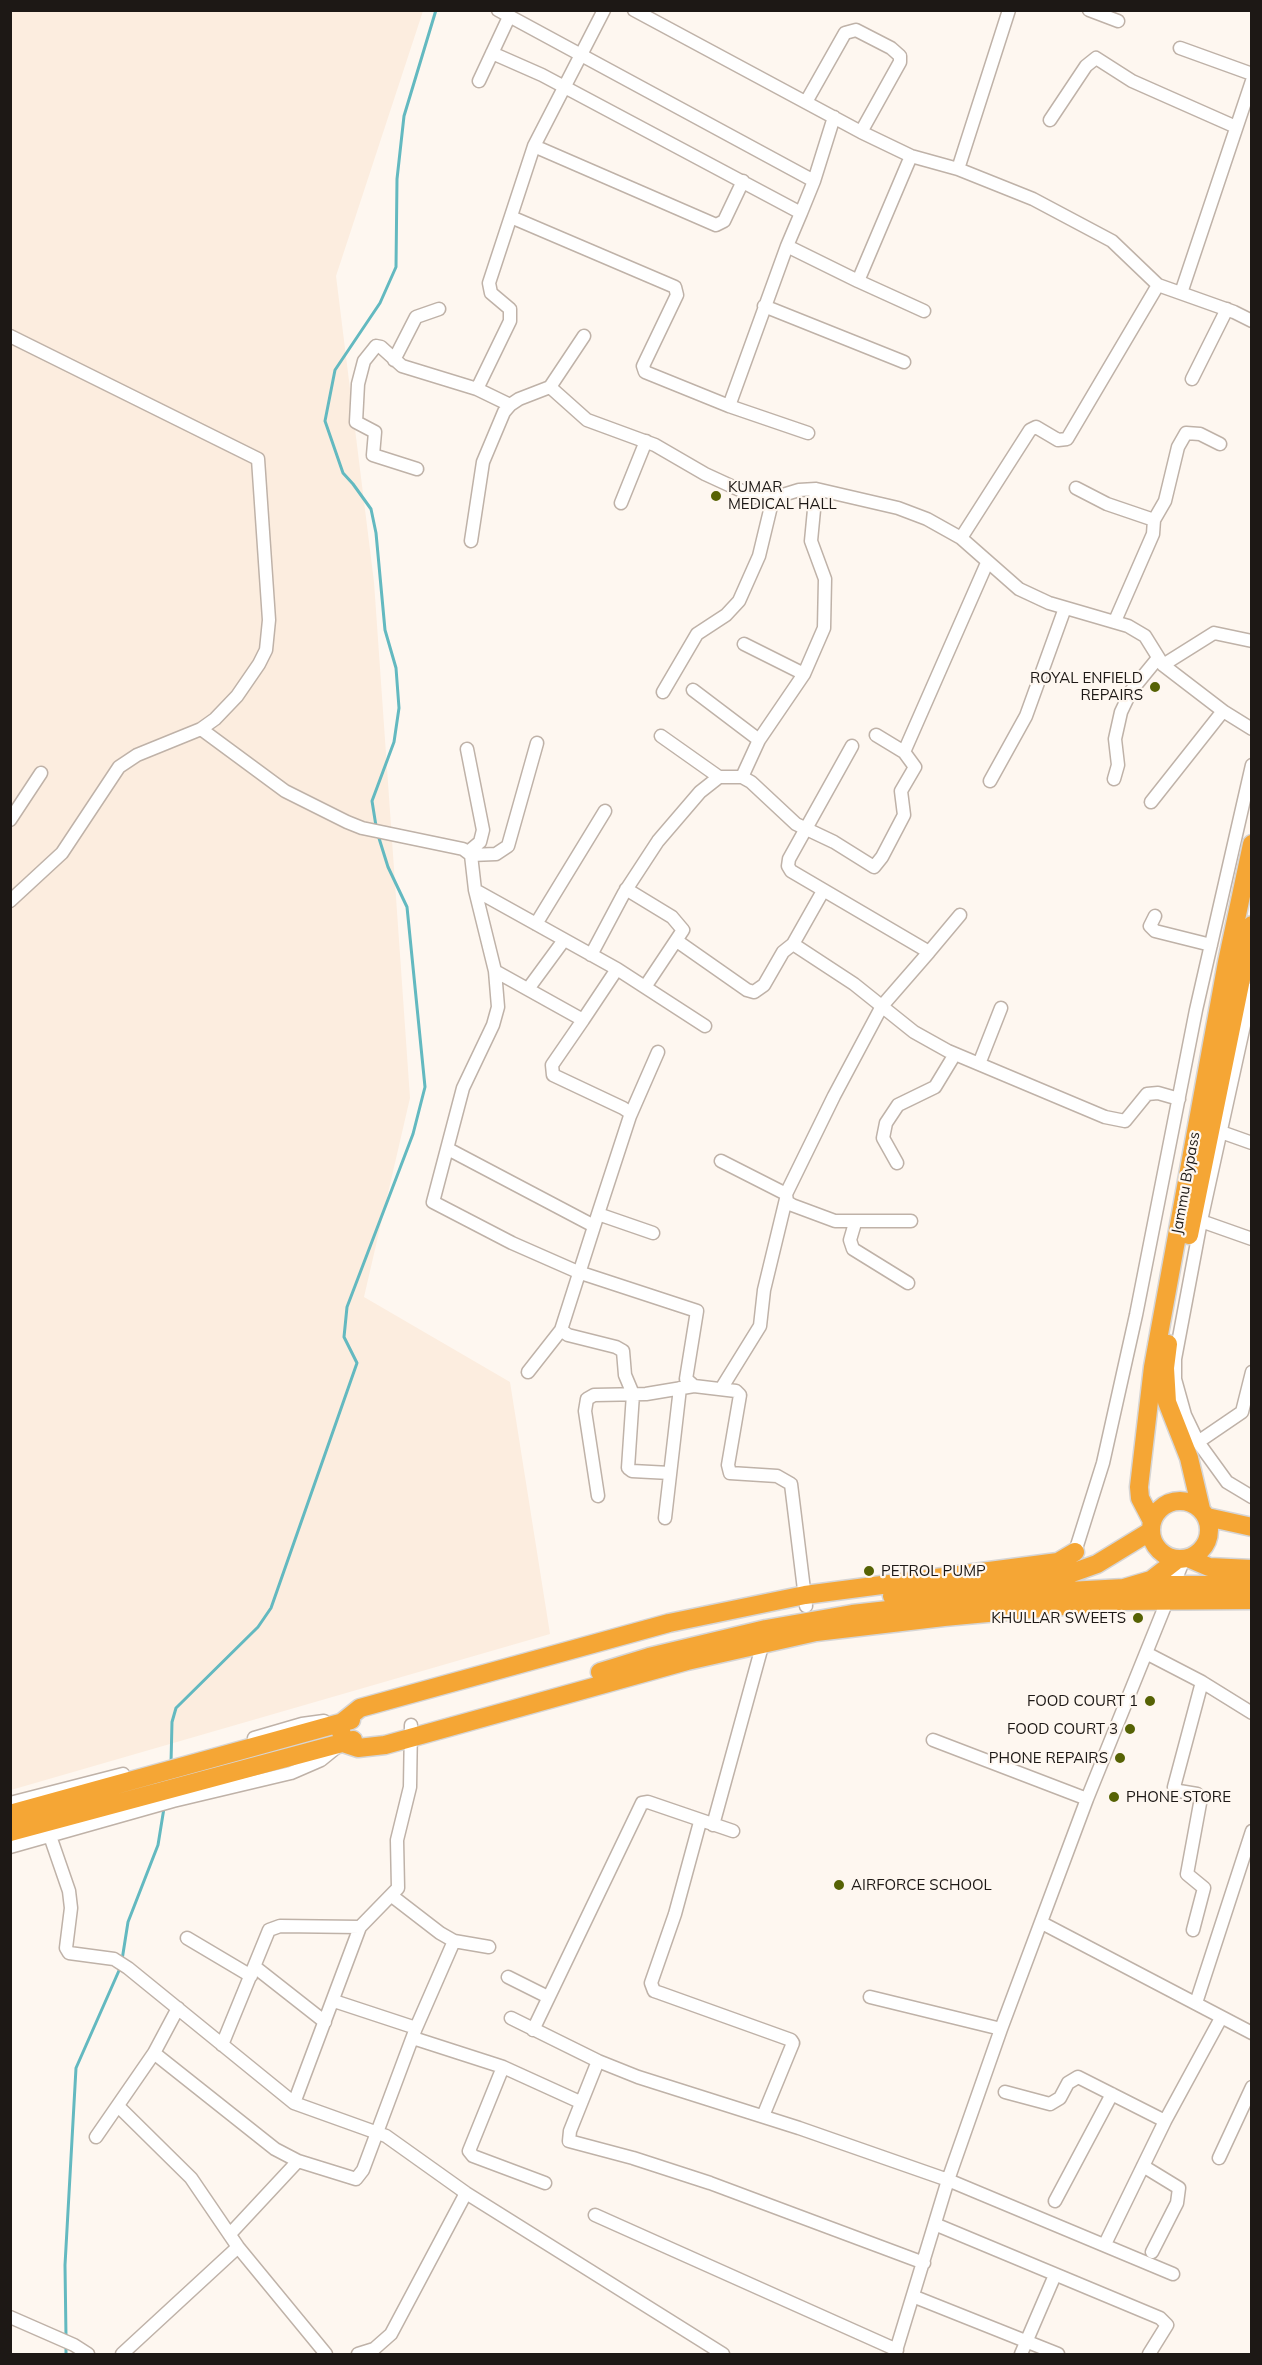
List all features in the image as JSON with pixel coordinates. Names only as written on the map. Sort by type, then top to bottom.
[{"type":"highway","name":"Jammu Bypass","points":[[1151,1526],[1140,1497],[1139,1487],[1153,1367],[1227,962],[1251,844]]},
{"type":"highway","name":"Jammu Bypass","points":[[1204,1513],[1188,1458],[1167,1402],[1165,1368],[1171,1325],[1251,925]]},
{"type":"highway","points":[[925,1599],[1069,1574],[1097,1564],[1151,1526],[1156,1512],[1173,1502],[1193,1503],[1204,1513],[1251,1527]]},
{"type":"highway","points":[[805,1601],[852,1607],[925,1599],[1139,1585],[1151,1580],[1204,1546],[1209,1527],[1204,1513]]},
{"type":"highway","points":[[1151,1526],[1160,1552],[1209,1567],[1251,1569]]},
{"type":"highway","points":[[10,1814],[158,1768],[340,1724],[805,1601],[905,1582],[1058,1562],[1075,1552]]},
{"type":"highway","points":[[905,1582],[944,1617]]},
{"type":"highway","points":[[1139,1585],[1171,1594],[1251,1600]]},
{"type":"highway","points":[[10,1832],[153,1801],[343,1743],[412,1732],[649,1657],[793,1631],[1118,1601],[1251,1585]]},
{"type":"highway","points":[[793,1631],[852,1607]]},
{"type":"highway","points":[[340,1724],[343,1743]]},
{"type":"street","points":[[477,389],[510,321],[510,309],[491,293],[489,283],[534,146],[603,10]]},
{"type":"street","points":[[634,10],[861,132],[911,156],[958,169],[1033,199],[1112,241],[1158,285],[1227,309],[1251,321]]},
{"type":"street","points":[[958,169],[1009,10]]},
{"type":"street","points":[[1089,10],[1118,21]]},
{"type":"street","points":[[479,81],[492,53],[504,14],[814,181]]},
{"type":"street","points":[[806,102],[844,33],[856,30],[891,48],[900,56],[900,62],[861,132]]},
{"type":"street","points":[[1180,48],[1251,74]]},
{"type":"street","points":[[492,53],[563,86],[801,213]]},
{"type":"street","points":[[1050,120],[1086,66],[1095,58],[1132,81],[1236,127]]},
{"type":"street","points":[[1180,293],[1251,81]]},
{"type":"street","points":[[729,406],[764,306],[814,181],[834,117]]},
{"type":"street","points":[[534,146],[716,225],[724,221],[743,181]]},
{"type":"street","points":[[858,281],[911,156]]},
{"type":"street","points":[[511,216],[675,287],[677,295],[643,366],[645,372],[729,406],[808,433]]},
{"type":"street","points":[[787,246],[924,311]]},
{"type":"street","points":[[961,538],[1029,429],[1036,428],[1058,440],[1066,439],[1158,285]]},
{"type":"street","points":[[764,306],[904,362]]},
{"type":"street","points":[[394,360],[416,317],[439,309]]},
{"type":"street","points":[[1192,379],[1227,309]]},
{"type":"street","points":[[10,336],[248,452],[258,459],[269,620],[266,650],[237,696],[215,719],[201,729],[127,760],[107,783],[62,853],[10,901]]},
{"type":"street","points":[[550,387],[584,336]]},
{"type":"street","points":[[417,469],[373,455],[375,432],[358,423],[356,418],[358,384],[366,356],[380,345],[394,360],[408,369],[477,389],[510,405]]},
{"type":"street","points":[[471,541],[483,462],[510,405],[544,387],[550,387],[587,420],[646,441],[705,474],[755,497],[773,498],[799,490],[816,489],[898,508],[927,519],[961,538],[987,563],[1020,589],[1065,608],[1115,621],[1145,636],[1161,662],[1223,711],[1251,729]]},
{"type":"street","points":[[1115,621],[1153,534],[1154,520],[1165,501],[1182,437],[1192,432],[1220,444]]},
{"type":"street","points":[[621,503],[646,441]]},
{"type":"street","points":[[1076,488],[1107,504],[1154,520]]},
{"type":"street","points":[[742,777],[759,740],[804,674],[824,628],[825,579],[811,541],[816,489]]},
{"type":"street","points":[[663,692],[697,634],[726,615],[739,601],[759,556],[773,498]]},
{"type":"street","points":[[904,752],[987,563]]},
{"type":"street","points":[[990,781],[1026,716],[1065,608]]},
{"type":"street","points":[[1114,779],[1118,765],[1114,740],[1121,712],[1131,691],[1161,662],[1214,633],[1251,641]]},
{"type":"street","points":[[744,645],[804,674]]},
{"type":"street","points":[[693,690],[759,740]]},
{"type":"street","points":[[1151,802],[1223,711]]},
{"type":"street","points":[[201,729],[285,791],[347,822],[371,830],[469,853],[496,854],[508,846],[512,840],[537,743]]},
{"type":"street","points":[[591,955],[626,889],[673,820],[719,777],[742,777],[751,782],[787,817],[834,842],[871,867],[878,864],[904,815],[901,791],[915,766],[904,752],[876,735]]},
{"type":"street","points":[[661,736],[719,777]]},
{"type":"street","points":[[852,746],[788,866],[796,875],[929,952]]},
{"type":"street","points":[[467,749],[483,830],[480,842],[469,853]]},
{"type":"street","points":[[1075,1552],[1103,1463],[1251,765]]},
{"type":"street","points":[[10,820],[41,773]]},
{"type":"street","points":[[536,924],[605,811]]},
{"type":"street","points":[[469,853],[475,890],[495,971],[496,1016],[463,1088],[433,1202],[512,1243],[578,1272],[697,1311],[699,1317],[686,1375],[689,1383],[694,1386]]},
{"type":"street","points":[[626,889],[680,924],[683,932],[645,987]]},
{"type":"street","points":[[475,890],[617,969],[705,1026]]},
{"type":"street","points":[[677,941],[747,990],[754,992],[764,985],[783,952],[793,944],[823,891]]},
{"type":"street","points":[[721,1389],[760,1326],[764,1290],[786,1197],[882,1006],[960,915]]},
{"type":"street","points":[[1155,916],[1150,927],[1155,931],[1211,945]]},
{"type":"street","points":[[528,989],[564,940]]},
{"type":"street","points":[[793,944],[882,1006],[914,1032],[955,1054],[1116,1121],[1125,1121],[1148,1094],[1158,1093],[1179,1098]]},
{"type":"street","points":[[617,969],[552,1065],[553,1075],[623,1108],[629,1112],[630,1116]]},
{"type":"street","points":[[495,971],[583,1020]]},
{"type":"street","points":[[1251,988],[1201,1221],[1175,1359],[1175,1379],[1185,1415],[1198,1442],[1227,1482],[1251,1497]]},
{"type":"street","points":[[979,1064],[1001,1008]]},
{"type":"street","points":[[528,1372],[561,1330],[630,1116],[658,1052]]},
{"type":"street","points":[[897,1163],[883,1138],[886,1123],[898,1105],[935,1087],[955,1054]]},
{"type":"street","points":[[1221,1132],[1251,1143]]},
{"type":"street","points":[[448,1149],[596,1220],[653,1233]]},
{"type":"street","points":[[721,1161],[786,1197],[792,1205],[826,1219],[855,1223],[911,1221]]},
{"type":"street","points":[[1201,1221],[1251,1239]]},
{"type":"street","points":[[855,1223],[850,1240],[853,1249],[908,1283]]},
{"type":"street","points":[[561,1330],[568,1335],[616,1347],[623,1351],[625,1375],[633,1394],[628,1468],[632,1471],[670,1473]]},
{"type":"street","points":[[1198,1442],[1242,1412],[1251,1372]]},
{"type":"street","points":[[598,1496],[585,1411],[587,1399],[594,1395],[633,1394],[694,1386],[736,1390],[740,1395],[728,1470],[736,1474],[783,1478],[791,1484],[805,1601]]},
{"type":"street","points":[[665,1518],[680,1388]]},
{"type":"street","points":[[595,2215],[896,2352],[915,2297],[948,2180],[1001,2029],[1087,1799],[1148,1654],[1184,1559]]},
{"type":"street","points":[[713,1825],[764,1636]]},
{"type":"street","points":[[1148,1654],[1202,1682],[1251,1713]]},
{"type":"street","points":[[1193,1930],[1204,1888],[1186,1874],[1201,1798],[1197,1794],[1179,1791],[1174,1787],[1202,1682]]},
{"type":"street","points":[[294,2103],[360,1927],[370,1914],[392,1896],[399,1881],[398,1840],[410,1787],[412,1732]]},
{"type":"street","points":[[933,1740],[1087,1799]]},
{"type":"street","points":[[10,1803],[158,1768]]},
{"type":"street","points":[[10,1847],[153,1801]]},
{"type":"street","points":[[533,2030],[639,1806],[648,1802],[733,1831]]},
{"type":"street","points":[[700,1821],[675,1914],[651,1983],[654,1991],[791,2040],[793,2043],[763,2116]]},
{"type":"street","points":[[1196,2003],[1251,1831]]},
{"type":"street","points":[[50,1836],[71,1900],[66,1948],[73,1956],[114,1959],[294,2103],[376,2131],[408,2150],[466,2193],[723,2355]]},
{"type":"street","points":[[392,1896],[454,1941],[489,1947]]},
{"type":"street","points":[[1042,1923],[1251,2033]]},
{"type":"street","points":[[222,2045],[267,1934],[273,1927],[360,1927]]},
{"type":"street","points":[[187,1938],[253,1972],[325,2022]]},
{"type":"street","points":[[154,2053],[266,2142],[298,2161],[356,2179],[363,2170],[414,2033],[454,1941]]},
{"type":"street","points":[[508,1977],[548,1997]]},
{"type":"street","points":[[870,1997],[1001,2029]]},
{"type":"street","points":[[334,2001],[503,2067],[580,2102]]},
{"type":"street","points":[[96,2137],[154,2053],[178,2008]]},
{"type":"street","points":[[511,2018],[598,2061],[638,2077],[763,2116],[948,2180],[1173,2274]]},
{"type":"street","points":[[1105,2244],[1165,2121],[1221,2018]]},
{"type":"street","points":[[598,2061],[580,2102],[567,2139],[569,2141],[633,2157],[710,2183],[924,2263]]},
{"type":"street","points":[[503,2067],[469,2151],[474,2156],[545,2183]]},
{"type":"street","points":[[1005,2092],[1050,2104],[1060,2098],[1072,2079],[1078,2077],[1165,2121]]},
{"type":"street","points":[[1219,2158],[1251,2087]]},
{"type":"street","points":[[1055,2201],[1112,2094]]},
{"type":"street","points":[[118,2107],[191,2178],[238,2247],[326,2355]]},
{"type":"street","points":[[230,2234],[298,2161]]},
{"type":"street","points":[[1143,2166],[1179,2188],[1177,2203],[1152,2252]]},
{"type":"street","points":[[358,2355],[374,2349],[391,2334],[466,2193]]},
{"type":"street","points":[[936,2224],[1164,2321],[1167,2325],[1149,2355]]},
{"type":"street","points":[[122,2355],[238,2247]]},
{"type":"street","points":[[1021,2355],[1055,2275]]},
{"type":"street","points":[[915,2297],[1058,2355]]},
{"type":"street","points":[[10,2317],[74,2345],[88,2355]]},
{"type":"shaded area","points":[[11,11],[423,11],[336,276],[374,582],[410,1098],[364,1297],[510,1382],[550,1634],[11,1790]]},
{"type":"waterway","points":[[376,826],[372,801],[394,742],[399,708],[396,668],[385,630],[376,533],[371,509],[343,473],[325,421],[335,370],[380,303],[396,267],[397,179],[404,116],[436,10]]},
{"type":"waterway","points":[[171,1763],[172,1722],[176,1708],[258,1627],[271,1608],[357,1363],[344,1337],[347,1307],[413,1134],[425,1087],[407,907],[388,867],[378,835]]},
{"type":"waterway","points":[[122,1960],[128,1922],[158,1845],[164,1808]]},
{"type":"waterway","points":[[66,2337],[65,2265],[76,2068],[121,1966]]},
{"type":"waterway","points":[[66,2346],[66,2354]]},
{"type":"place","name":"KUMAR MEDICAL HALL","points":[[716,496]]},
{"type":"place","name":"ROYAL ENFIELD REPAIRS","points":[[1155,687]]},
{"type":"place","name":"PETROL PUMP","points":[[869,1571]]},
{"type":"place","name":"KHULLAR SWEETS","points":[[1138,1618]]},
{"type":"place","name":"FOOD COURT 1","points":[[1150,1701]]},
{"type":"place","name":"FOOD COURT 3","points":[[1130,1729]]},
{"type":"place","name":"PHONE REPAIRS","points":[[1120,1758]]},
{"type":"place","name":"PHONE STORE","points":[[1114,1797]]},
{"type":"place","name":"AIRFORCE SCHOOL","points":[[839,1885]]}]
